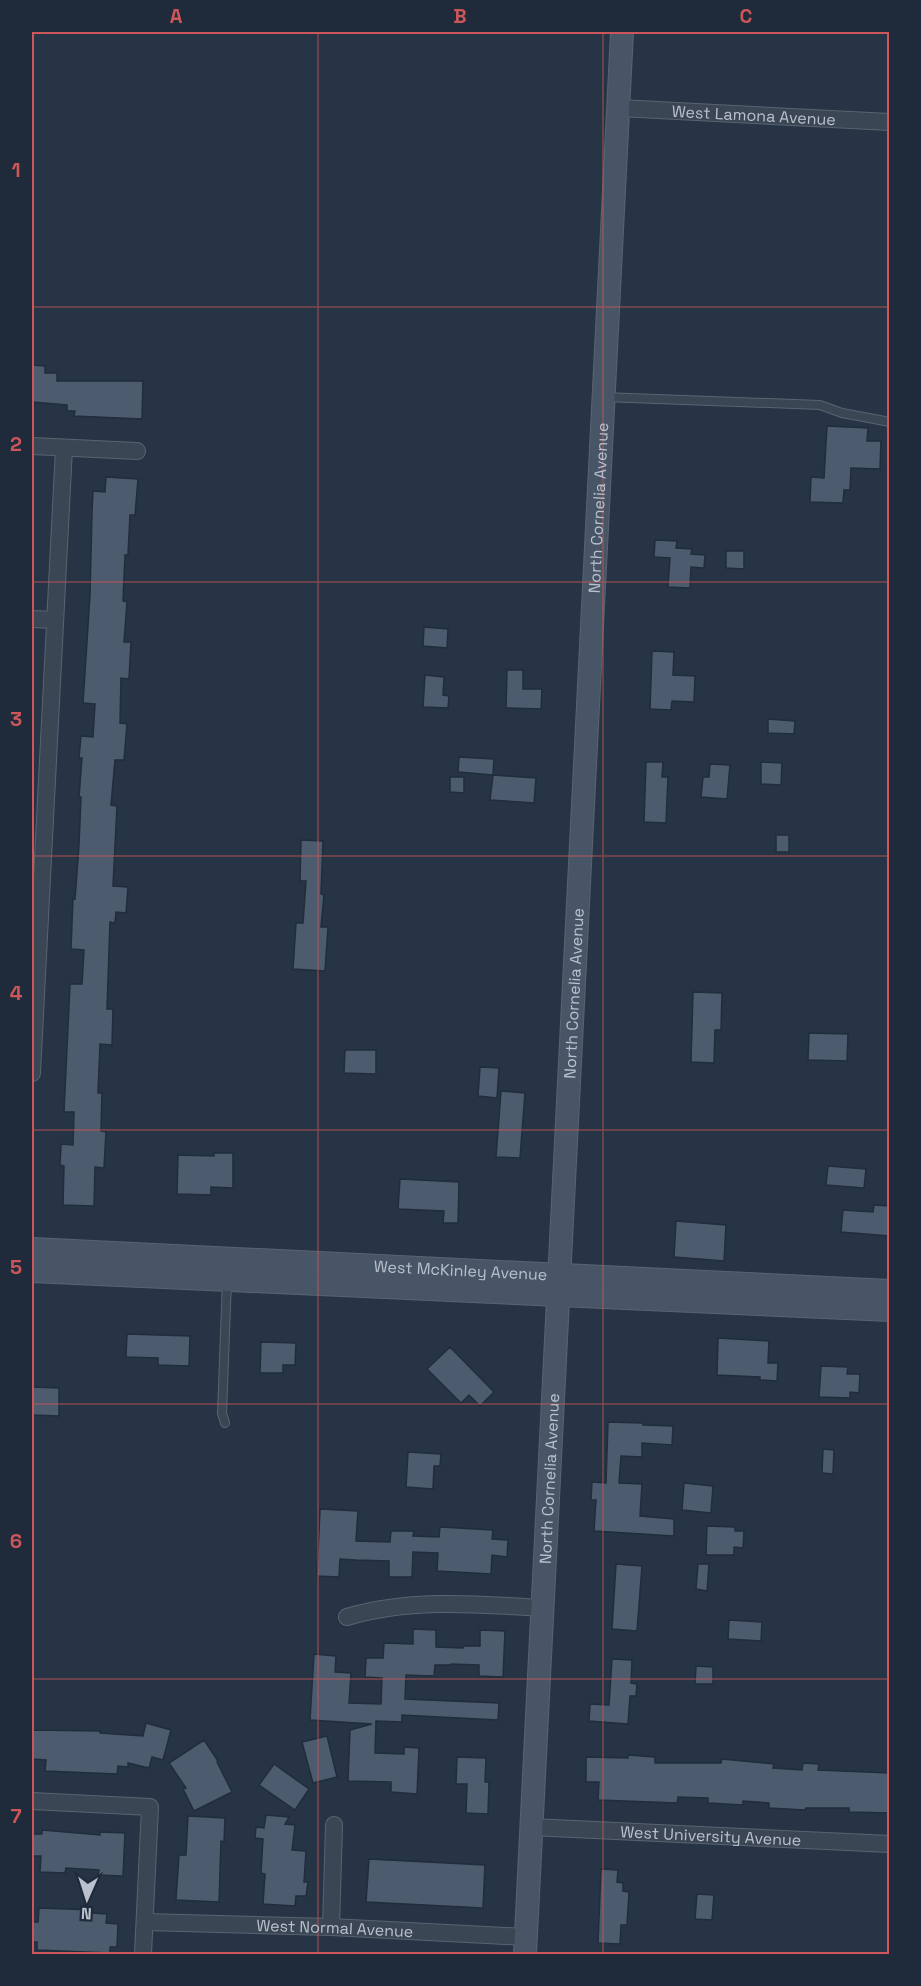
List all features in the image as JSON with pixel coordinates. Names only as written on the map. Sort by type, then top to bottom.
[{"type":"street","name":"North Cornelia Avenue","points":[[525,1946],[622,32]]},
{"type":"street","name":"West Lamona Avenue","points":[[619,108],[890,122]]},
{"type":"street","points":[[32,446],[137,451]]},
{"type":"street","points":[[32,1073],[38,806],[55,620],[64,448]]},
{"type":"street","points":[[32,619],[55,620]]},
{"type":"street","name":"West McKinley Avenue","points":[[32,1249],[890,1310]]},
{"type":"street","name":"West McKinley Avenue","points":[[32,1271],[227,1279],[890,1291]]},
{"type":"street","points":[[347,1617],[396,1606],[440,1603],[542,1608]]},
{"type":"street","points":[[32,1801],[150,1807],[143,1954]]},
{"type":"street","points":[[331,1927],[334,1825]]},
{"type":"street","name":"West University Avenue","points":[[531,1827],[890,1844]]},
{"type":"street","name":"West Normal Avenue","points":[[145,1922],[331,1927],[525,1946]]},
{"type":"lane","points":[[603,397],[819,405],[890,422]]},
{"type":"lane","points":[[225,1423],[222,1413],[227,1279]]},
{"type":"building","points":[[32,365],[45,366],[45,373],[57,373],[57,381],[143,381],[142,419],[74,416],[75,411],[67,411],[67,405],[32,402]]},
{"type":"building","points":[[827,426],[868,428],[867,441],[881,441],[880,469],[851,468],[850,490],[844,490],[843,503],[810,502],[811,477],[824,478]]},
{"type":"building","points":[[106,477],[138,479],[135,515],[130,515],[128,555],[125,555],[123,601],[127,602],[124,642],[131,642],[129,679],[121,678],[120,723],[127,724],[124,760],[115,760],[111,805],[117,806],[113,886],[128,887],[126,913],[116,912],[115,923],[110,922],[107,1009],[113,1009],[112,1045],[100,1044],[98,1093],[102,1093],[101,1131],[106,1132],[104,1168],[95,1167],[94,1206],[63,1205],[64,1166],[60,1165],[61,1144],[73,1145],[74,1112],[64,1112],[70,984],[82,984],[84,950],[71,949],[73,898],[75,899],[79,845],[82,758],[79,758],[81,736],[93,737],[95,704],[83,703],[90,595],[93,491],[105,492]]},
{"type":"building","points":[[655,540],[677,541],[676,548],[692,549],[691,554],[705,555],[704,568],[691,567],[690,588],[668,587],[670,558],[654,557]]},
{"type":"building","points":[[726,551],[744,551],[744,569],[726,568]]},
{"type":"building","points":[[424,627],[448,629],[447,648],[423,646]]},
{"type":"building","points":[[652,651],[674,652],[673,675],[695,676],[694,702],[672,701],[671,710],[650,709]]},
{"type":"building","points":[[507,670],[523,670],[523,689],[542,689],[541,709],[506,708]]},
{"type":"building","points":[[425,675],[444,677],[443,695],[449,696],[448,708],[423,707]]},
{"type":"building","points":[[768,719],[795,721],[794,734],[768,733]]},
{"type":"building","points":[[459,757],[494,759],[493,775],[458,772]]},
{"type":"building","points":[[646,762],[663,762],[662,777],[668,777],[666,823],[644,822]]},
{"type":"building","points":[[761,762],[782,763],[781,785],[761,784]]},
{"type":"building","points":[[710,764],[730,765],[727,799],[701,797],[703,777],[709,777]]},
{"type":"building","points":[[493,775],[536,778],[534,803],[490,800]]},
{"type":"building","points":[[450,777],[464,777],[464,793],[450,792]]},
{"type":"building","points":[[776,835],[789,835],[789,852],[776,852]]},
{"type":"building","points":[[301,840],[323,841],[321,894],[324,895],[321,927],[328,927],[325,971],[293,969],[296,923],[303,923],[306,881],[300,881]]},
{"type":"building","points":[[693,992],[722,993],[721,1030],[715,1030],[714,1063],[691,1062]]},
{"type":"building","points":[[809,1033],[848,1034],[847,1061],[808,1060]]},
{"type":"building","points":[[345,1050],[376,1050],[376,1074],[344,1073]]},
{"type":"building","points":[[480,1067],[499,1068],[497,1098],[478,1096]]},
{"type":"building","points":[[501,1091],[525,1093],[520,1158],[496,1157]]},
{"type":"building","points":[[214,1153],[233,1153],[233,1188],[211,1187],[211,1195],[177,1194],[178,1155],[214,1156]]},
{"type":"building","points":[[828,1166],[866,1169],[864,1188],[826,1185]]},
{"type":"building","points":[[400,1179],[459,1182],[458,1223],[443,1223],[444,1211],[398,1209]]},
{"type":"building","points":[[874,1205],[890,1206],[890,1236],[841,1232],[843,1210],[873,1212]]},
{"type":"building","points":[[676,1221],[726,1225],[724,1261],[674,1257]]},
{"type":"building","points":[[127,1334],[190,1336],[189,1366],[158,1365],[158,1358],[126,1357]]},
{"type":"building","points":[[718,1338],[769,1341],[768,1363],[778,1363],[777,1381],[760,1380],[760,1377],[717,1375]]},
{"type":"building","points":[[261,1342],[296,1343],[295,1365],[283,1365],[283,1373],[260,1373]]},
{"type":"building","points":[[450,1347],[494,1392],[480,1406],[469,1395],[461,1403],[427,1369]]},
{"type":"building","points":[[821,1366],[848,1367],[847,1374],[860,1374],[859,1393],[850,1392],[850,1398],[819,1397]]},
{"type":"building","points":[[32,1387],[59,1388],[59,1416],[32,1415]]},
{"type":"building","points":[[608,1422],[673,1426],[672,1445],[642,1443],[642,1457],[621,1456],[619,1483],[642,1484],[640,1516],[674,1519],[674,1536],[594,1531],[596,1500],[591,1500],[592,1482],[606,1483]]},
{"type":"building","points":[[823,1449],[834,1450],[833,1474],[822,1473]]},
{"type":"building","points":[[408,1452],[441,1454],[440,1466],[434,1466],[433,1489],[406,1487]]},
{"type":"building","points":[[684,1483],[713,1486],[711,1513],[682,1510]]},
{"type":"building","points":[[320,1509],[358,1511],[356,1541],[390,1542],[391,1531],[414,1531],[413,1536],[439,1537],[440,1527],[493,1530],[492,1539],[508,1540],[507,1557],[492,1555],[491,1574],[437,1571],[438,1553],[413,1552],[412,1577],[389,1577],[389,1561],[340,1559],[339,1577],[317,1576]]},
{"type":"building","points":[[707,1526],[735,1527],[735,1531],[744,1531],[743,1548],[734,1547],[734,1555],[706,1555]]},
{"type":"building","points":[[616,1564],[642,1566],[637,1631],[612,1629]]},
{"type":"building","points":[[698,1564],[709,1564],[707,1591],[696,1589]]},
{"type":"building","points":[[729,1620],[762,1622],[761,1641],[728,1639]]},
{"type":"building","points":[[413,1629],[436,1630],[436,1647],[463,1648],[464,1646],[480,1646],[480,1630],[505,1631],[503,1677],[479,1676],[479,1665],[451,1664],[435,1665],[434,1676],[406,1675],[405,1699],[499,1703],[498,1720],[402,1715],[402,1722],[376,1721],[375,1753],[404,1754],[404,1747],[419,1748],[417,1794],[391,1792],[391,1782],[348,1781],[350,1730],[372,1724],[310,1720],[314,1654],[336,1656],[335,1672],[351,1673],[349,1703],[381,1704],[382,1678],[365,1677],[366,1658],[383,1658],[384,1643],[413,1644]]},
{"type":"building","points":[[612,1659],[632,1660],[631,1683],[637,1684],[636,1696],[630,1696],[628,1724],[589,1721],[590,1704],[609,1705]]},
{"type":"building","points":[[696,1666],[713,1667],[713,1684],[695,1684]]},
{"type":"building","points":[[146,1723],[171,1730],[163,1760],[152,1757],[149,1768],[128,1763],[128,1767],[118,1766],[117,1774],[45,1771],[46,1760],[32,1759],[32,1730],[100,1731],[100,1733],[143,1736]]},
{"type":"building","points":[[327,1736],[337,1777],[313,1783],[302,1742]]},
{"type":"building","points":[[204,1740],[218,1761],[232,1792],[194,1811],[183,1789],[186,1788],[169,1763]]},
{"type":"building","points":[[628,1755],[655,1757],[655,1763],[721,1763],[722,1759],[774,1764],[773,1768],[802,1770],[803,1763],[819,1764],[818,1770],[890,1773],[890,1813],[849,1812],[849,1808],[806,1808],[805,1810],[769,1808],[769,1803],[743,1801],[743,1805],[708,1803],[708,1798],[678,1797],[677,1803],[598,1800],[599,1782],[586,1782],[586,1757],[628,1758]]},
{"type":"building","points":[[457,1757],[486,1758],[485,1782],[489,1782],[488,1814],[466,1813],[467,1784],[456,1784]]},
{"type":"building","points":[[274,1764],[309,1789],[295,1810],[259,1785]]},
{"type":"building","points":[[266,1815],[289,1817],[285,1824],[295,1825],[292,1850],[306,1851],[304,1882],[308,1882],[306,1896],[296,1896],[295,1906],[263,1904],[265,1874],[261,1873],[263,1839],[255,1838],[256,1827],[264,1828]]},
{"type":"building","points":[[188,1816],[225,1818],[224,1842],[221,1841],[219,1902],[176,1900],[179,1855],[186,1855]]},
{"type":"building","points":[[42,1830],[100,1835],[100,1832],[125,1833],[123,1876],[98,1875],[99,1870],[66,1868],[65,1873],[40,1872],[41,1856],[32,1856],[32,1834],[42,1834]]},
{"type":"building","points":[[369,1859],[485,1865],[483,1908],[366,1902]]},
{"type":"building","points":[[601,1869],[618,1870],[617,1882],[623,1883],[623,1891],[629,1892],[627,1925],[621,1925],[620,1944],[598,1943]]},
{"type":"building","points":[[697,1894],[714,1895],[712,1920],[695,1919]]},
{"type":"building","points":[[39,1908],[93,1910],[93,1913],[107,1914],[106,1923],[118,1924],[117,1947],[110,1947],[110,1953],[37,1950],[37,1942],[32,1942],[32,1922],[38,1922]]}]
